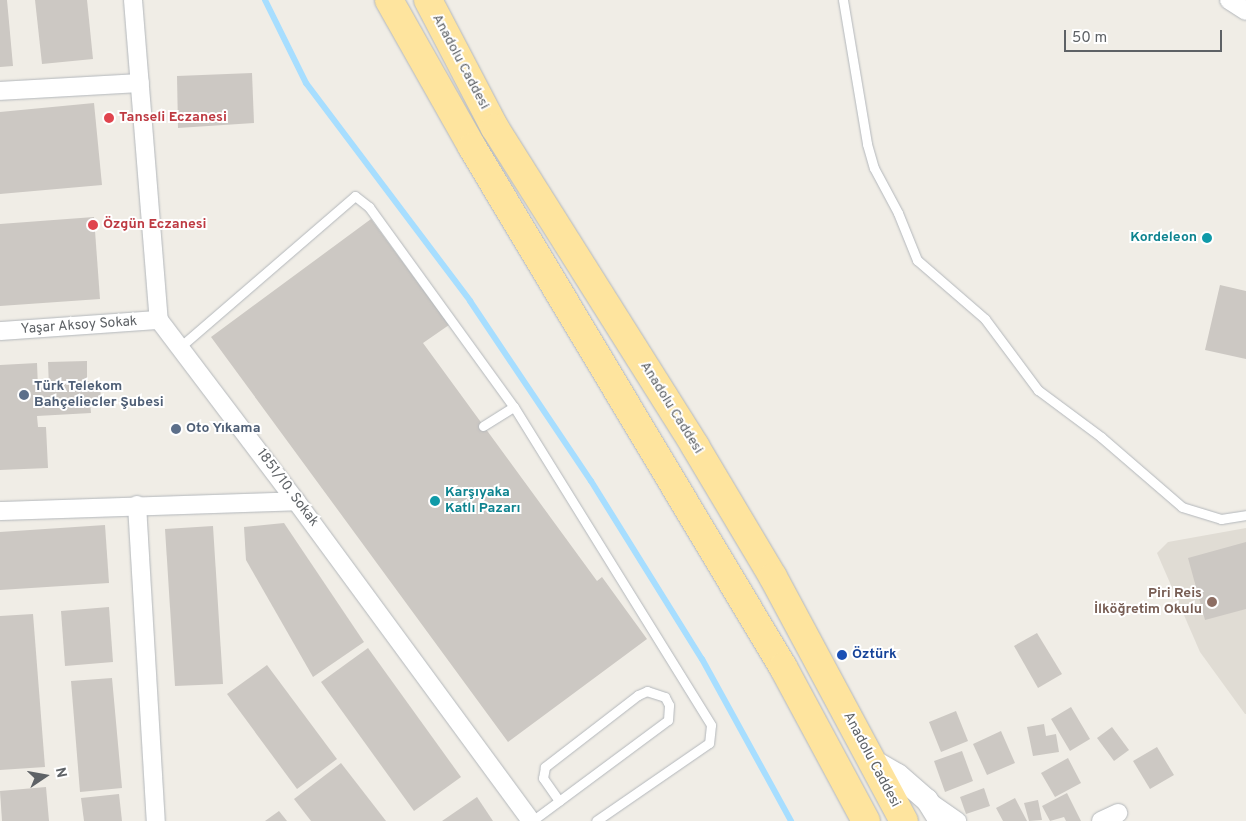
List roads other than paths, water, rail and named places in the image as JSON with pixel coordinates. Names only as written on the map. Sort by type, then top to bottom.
[{"type":"highway","points":[[389,0],[472,147],[783,667],[866,821]]},
{"type":"highway","name":"Anadolu Caddesi","points":[[428,0],[495,128],[695,446],[773,577],[904,821]]},
{"type":"street","points":[[133,0],[159,320]]},
{"type":"street","points":[[1229,0],[1246,11]]},
{"type":"street","points":[[0,91],[140,82]]},
{"type":"street","name":"Yaşar Aksoy Sokak","points":[[0,331],[159,320]]},
{"type":"street","name":"1851/10. Sokak","points":[[159,320],[296,501],[531,821]]},
{"type":"street","points":[[0,511],[296,501]]},
{"type":"street","points":[[137,505],[156,821]]},
{"type":"street","points":[[870,759],[898,775],[927,800],[957,821]]},
{"type":"street","points":[[927,800],[940,821]]},
{"type":"street","points":[[1101,821],[1118,813]]},
{"type":"lane","points":[[843,0],[872,160],[898,213],[917,260],[985,319],[1038,390],[1101,437],[1182,507],[1221,519],[1246,515]]},
{"type":"lane","points":[[180,347],[355,196],[369,207],[514,406],[711,725],[710,743],[596,821]]},
{"type":"lane","points":[[483,426],[514,406]]},
{"type":"lane","points":[[531,821],[559,801],[668,720],[669,705],[665,697],[647,691],[638,694],[545,767],[543,778],[559,801]]},
{"type":"waterway","points":[[265,0],[306,83],[470,301],[591,481],[702,659],[791,821]]},
{"type":"place","name":"Tanseli Eczanesi","points":[[109,118]]},
{"type":"place","name":"Özgün Eczanesi","points":[[93,225]]},
{"type":"place","name":"Kordeleon","points":[[1207,238]]},
{"type":"place","name":"Türk Telekom Bahçeliecler Şubesi","points":[[24,395]]},
{"type":"place","name":"Oto Yıkama","points":[[176,429]]},
{"type":"place","name":"Karşıyaka Katlı Pazarı","points":[[435,501]]},
{"type":"place","name":"Piri Reis İlköğretim Okulu","points":[[1212,602]]},
{"type":"place","name":"Öztürk","points":[[842,655]]}]
